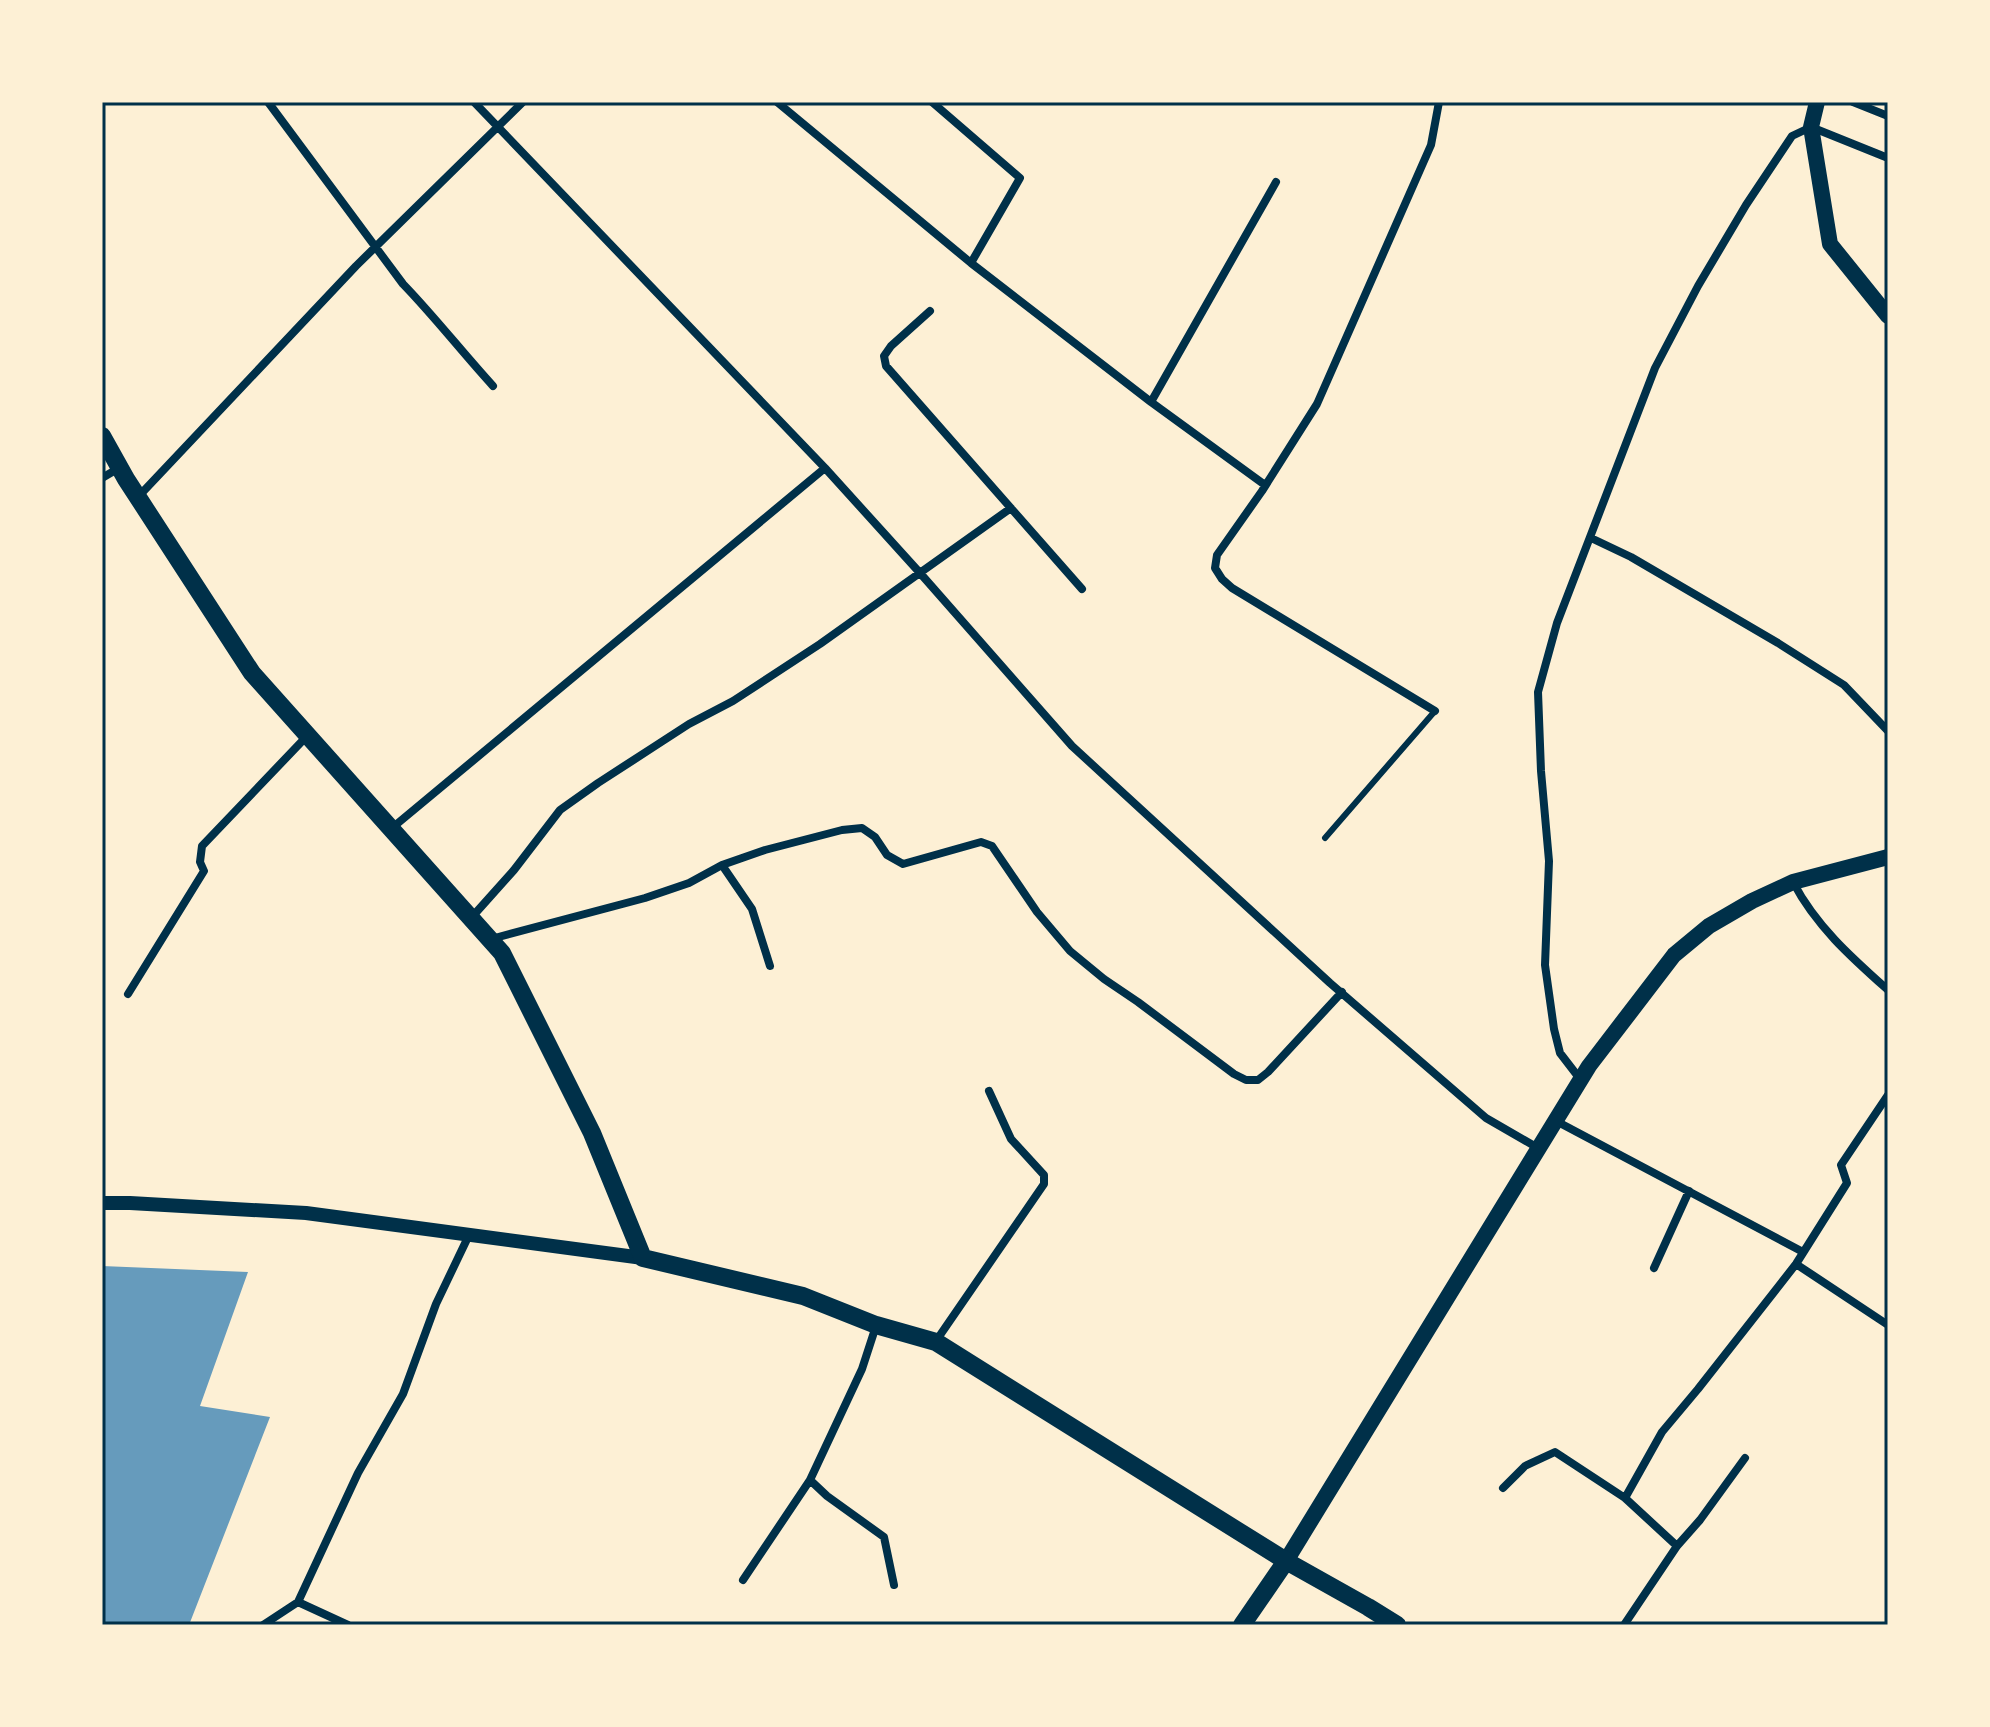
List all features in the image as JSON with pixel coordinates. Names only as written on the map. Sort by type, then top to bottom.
[{"type":"main road","points":[[1817,102],[1811,127],[1830,244],[1888,316]]},
{"type":"main road","points":[[102,436],[252,673],[502,953],[592,1133],[643,1258],[803,1296],[876,1325],[936,1342],[1286,1561],[1391,1623]]},
{"type":"main road","points":[[1242,1625],[1286,1561],[1580,1080],[1674,955],[1709,926],[1793,882],[1888,857]]},
{"type":"street","points":[[268,102],[403,284],[493,386]]},
{"type":"street","points":[[474,102],[825,468],[1072,746],[1342,992],[1486,1118],[1538,1148]]},
{"type":"street","points":[[138,497],[376,247],[523,102]]},
{"type":"street","points":[[777,102],[971,263],[1151,402],[1265,485]]},
{"type":"street","points":[[932,102],[1020,178],[971,263]]},
{"type":"street","points":[[1435,711],[1232,588],[1215,568],[1217,555],[1317,404],[1431,145],[1439,102]]},
{"type":"street","points":[[1853,102],[1888,116]]},
{"type":"street","points":[[1580,1080],[1560,1053],[1545,965],[1549,861],[1538,692],[1557,623],[1655,368],[1746,205],[1792,136],[1811,127],[1888,158]]},
{"type":"street","points":[[1151,402],[1276,182]]},
{"type":"street","points":[[930,311],[891,346],[884,356],[886,366],[1082,589]]},
{"type":"street","points":[[102,478],[120,468]]},
{"type":"street","points":[[392,829],[825,468]]},
{"type":"street","points":[[471,918],[514,870],[560,810],[677,732],[733,701],[820,644],[1011,508]]},
{"type":"street","points":[[1591,538],[1631,557],[1844,685],[1888,731]]},
{"type":"street","points":[[128,994],[204,871],[200,862],[202,846],[308,735]]},
{"type":"street","points":[[490,939],[645,898],[689,883],[722,865],[765,850],[842,830],[862,828],[875,837],[887,855],[903,864],[981,842],[992,846],[1037,912],[1070,951],[1104,979],[1246,1080],[1258,1080],[1268,1072],[1342,992]]},
{"type":"street","points":[[722,865],[752,909],[770,966]]},
{"type":"street","points":[[1793,882],[1818,922],[1888,990]]},
{"type":"street","points":[[936,1342],[1044,1184],[1044,1175],[1011,1139],[989,1091]]},
{"type":"street","points":[[1625,1498],[1662,1432],[1796,1264],[1847,1183],[1841,1165],[1888,1095]]},
{"type":"street","points":[[1555,1120],[1803,1252]]},
{"type":"street","points":[[1654,1268],[1689,1191]]},
{"type":"street","points":[[102,1203],[306,1213],[643,1258]]},
{"type":"street","points":[[263,1625],[298,1602],[358,1473],[403,1394],[436,1304],[469,1235]]},
{"type":"street","points":[[1796,1264],[1888,1325]]},
{"type":"street","points":[[743,1580],[810,1480],[862,1369],[876,1325]]},
{"type":"street","points":[[1503,1488],[1525,1466],[1555,1452],[1625,1498],[1677,1546]]},
{"type":"street","points":[[1624,1625],[1677,1546],[1745,1458]]},
{"type":"street","points":[[810,1480],[884,1537],[894,1585]]},
{"type":"street","points":[[298,1602],[348,1625]]},
{"type":"lane","points":[[1325,838],[1435,711]]},
{"type":"water","points":[[102,1266],[248,1272],[200,1406],[270,1417],[189,1625],[102,1625]]}]
